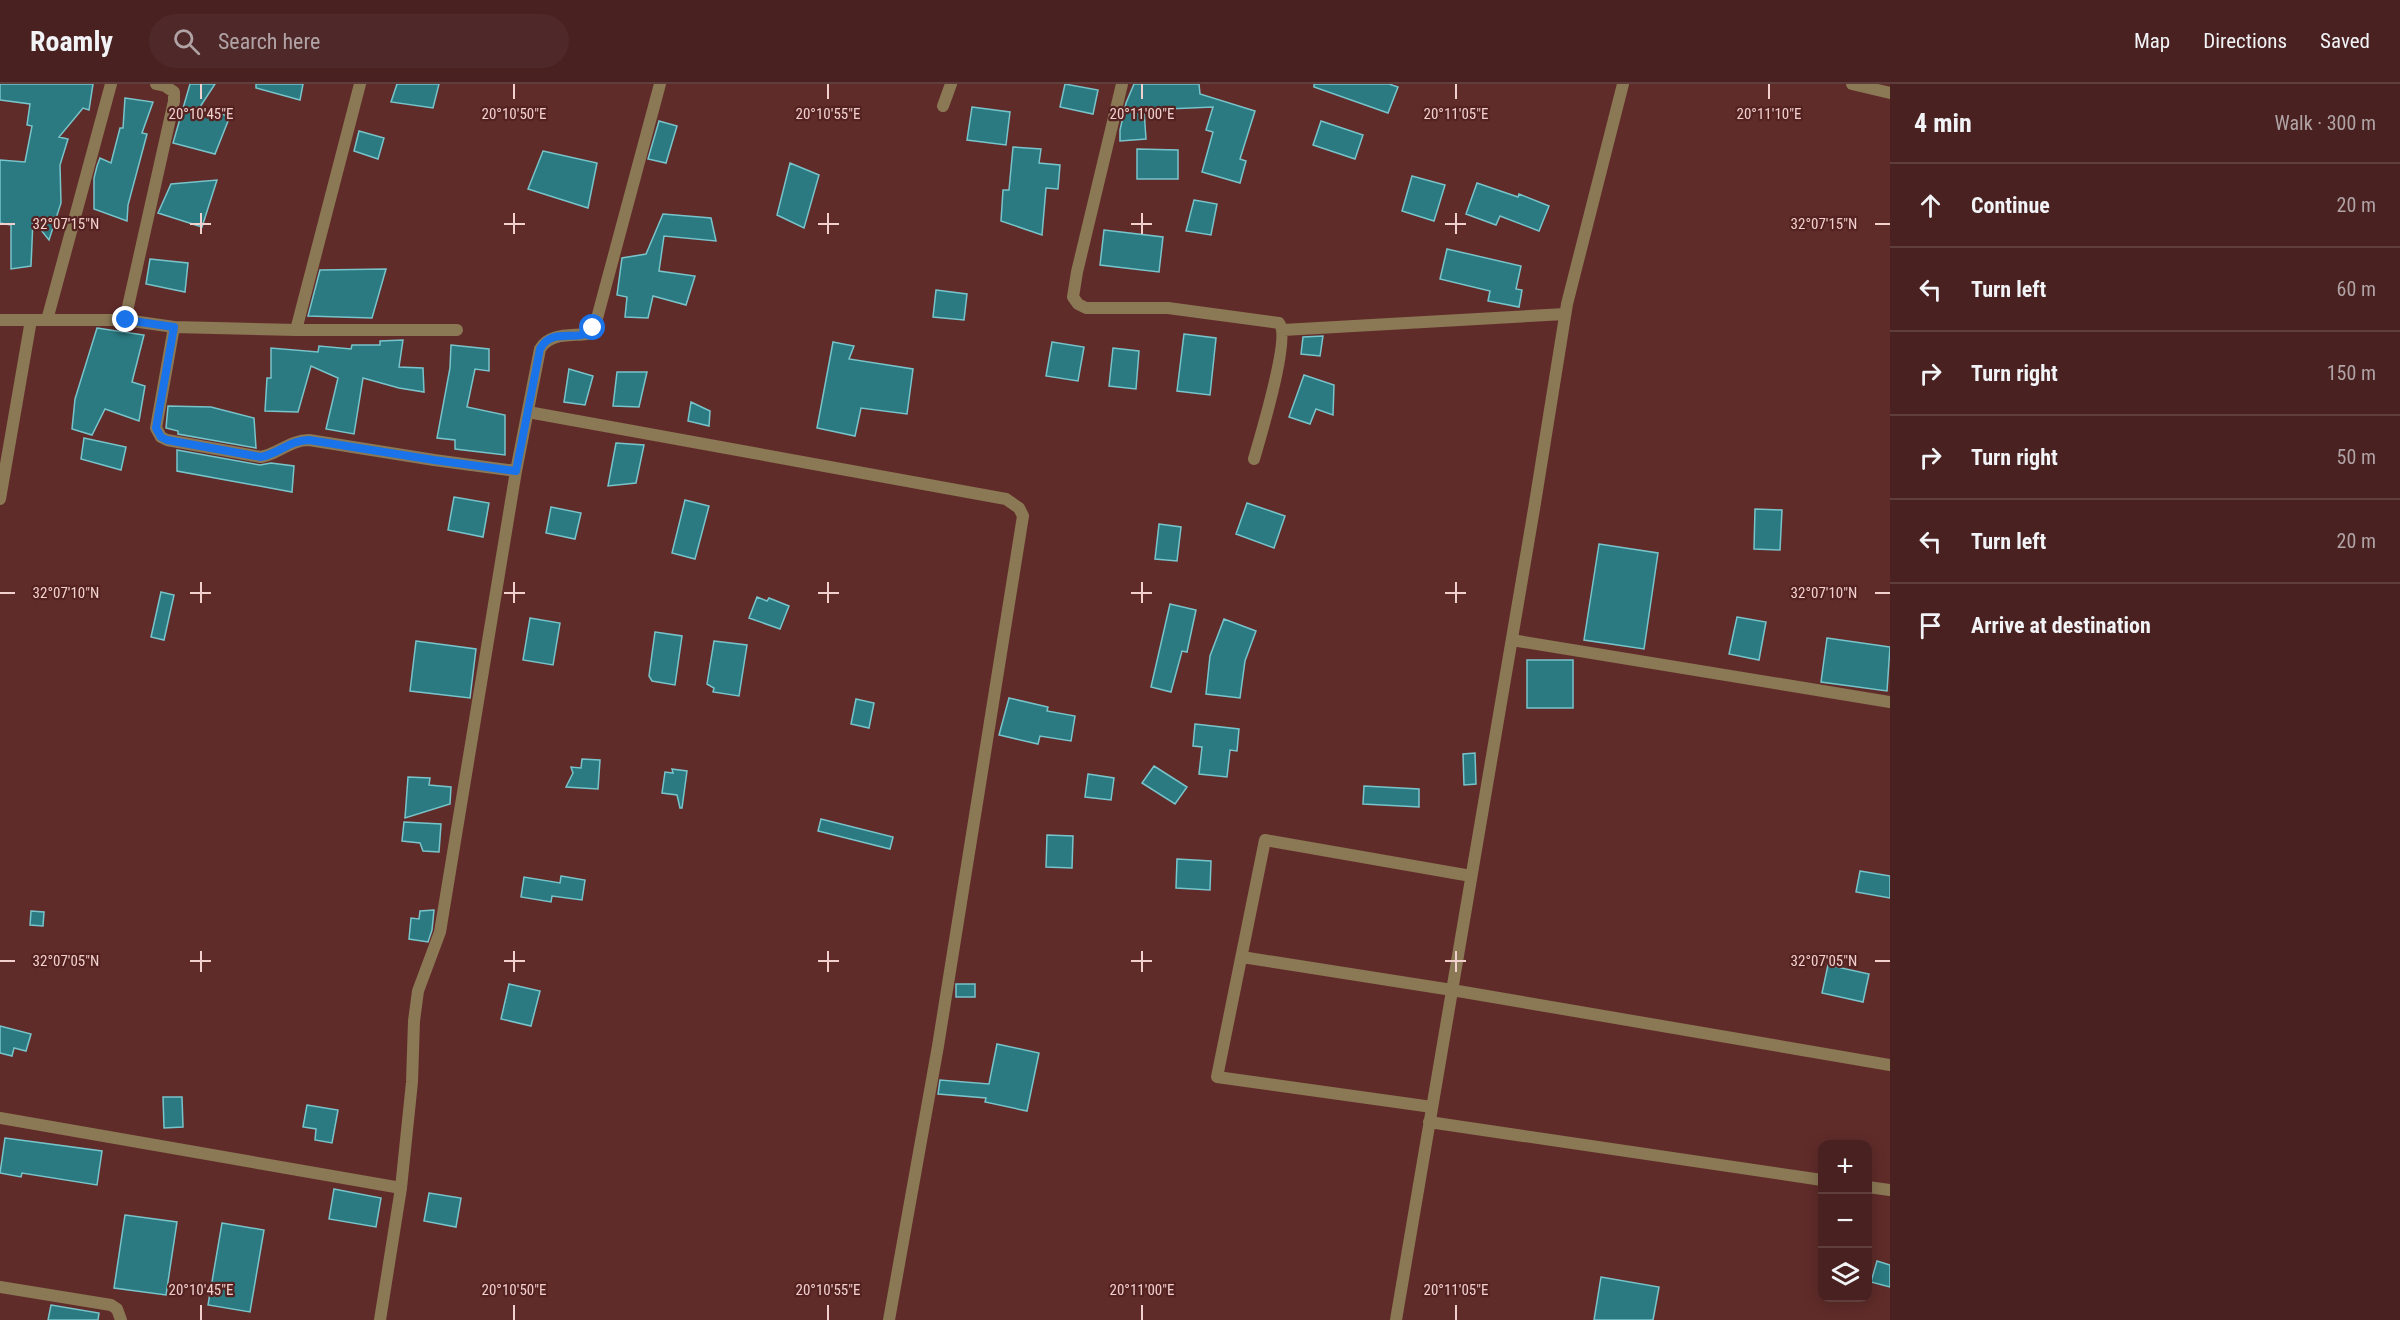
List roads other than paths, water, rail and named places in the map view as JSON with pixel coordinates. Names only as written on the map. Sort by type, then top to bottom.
[{"type":"street","points":[[47,320],[111,84]]},
{"type":"street","points":[[126,320],[174,101],[174,92],[165,86],[156,84]]},
{"type":"street","points":[[296,330],[360,84]]},
{"type":"street","points":[[380,1320],[401,1188],[412,1082],[414,1021],[418,991],[440,932],[516,471],[540,349],[550,338],[586,334],[597,322],[660,84]]},
{"type":"street","points":[[944,106],[951,84]]},
{"type":"street","points":[[1122,84],[1075,279],[1073,293],[1075,301],[1086,308],[1168,308],[1274,321],[1282,326],[1274,384],[1254,459]]},
{"type":"street","points":[[1396,1320],[1565,314],[1623,84]]},
{"type":"street","points":[[1857,84],[1890,93]]},
{"type":"street","points":[[1283,330],[1565,314]]},
{"type":"street","points":[[0,320],[126,320],[174,327],[296,330],[457,330]]},
{"type":"street","points":[[0,499],[31,320]]},
{"type":"street","points":[[174,327],[156,428],[161,437],[167,440],[261,457],[268,456],[292,442],[309,440],[516,471]]},
{"type":"street","points":[[528,412],[1006,499],[1019,508],[1023,516],[938,1046],[889,1320]]},
{"type":"street","points":[[1512,640],[1890,702]]},
{"type":"street","points":[[1432,1107],[1218,1077],[1265,840],[1471,876]]},
{"type":"street","points":[[1242,957],[1452,990],[1890,1065]]},
{"type":"street","points":[[0,1118],[401,1188]]},
{"type":"street","points":[[1429,1122],[1818,1179]]},
{"type":"street","points":[[1872,1187],[1890,1190]]},
{"type":"street","points":[[0,1287],[111,1305],[117,1309],[121,1320]]}]
